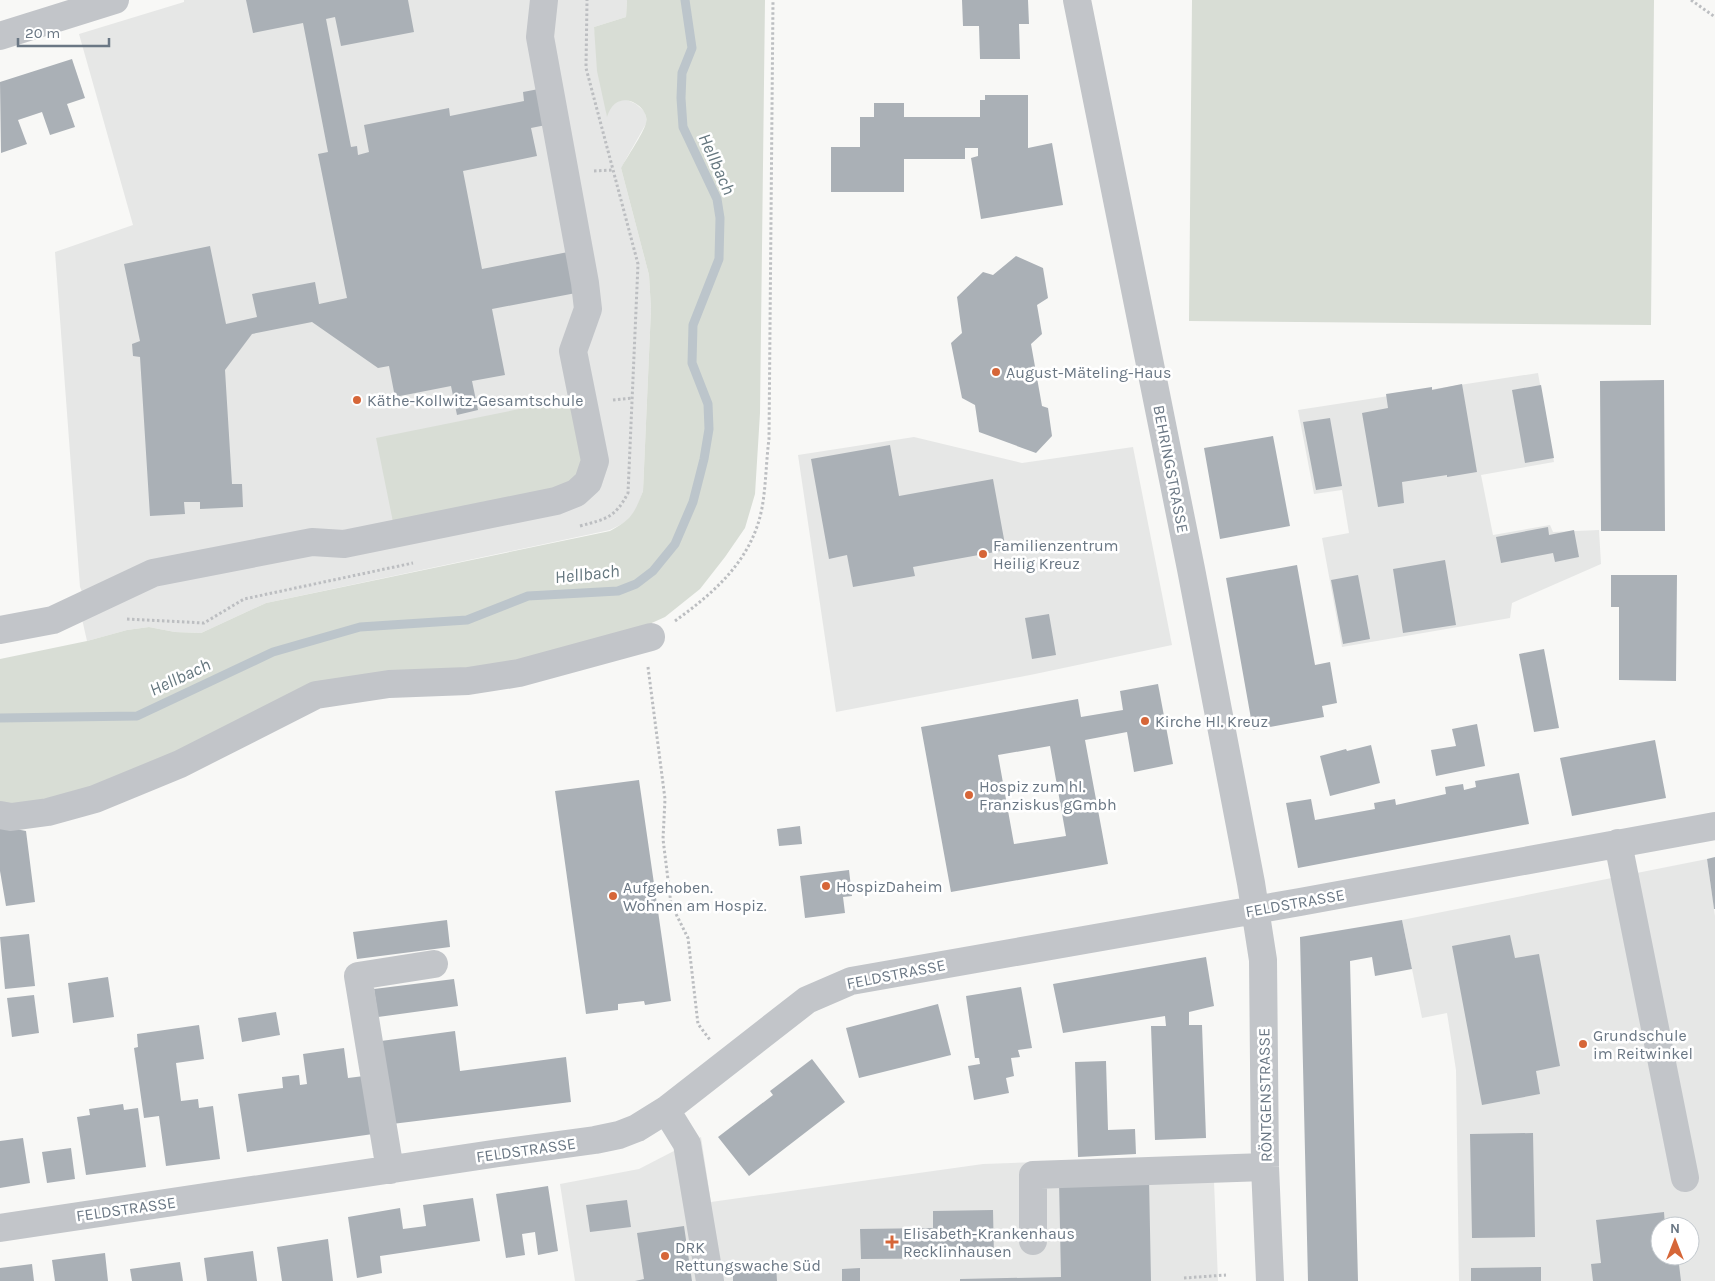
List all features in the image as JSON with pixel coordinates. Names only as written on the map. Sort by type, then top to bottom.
[{"type":"street","points":[[0,36],[115,0]]},
{"type":"street","points":[[0,630],[53,620],[153,573],[312,542],[344,544],[487,520],[556,501],[576,493],[588,482],[594,461],[595,403],[573,352],[588,309],[570,172],[540,37],[544,0]]},
{"type":"street","name":"BEHRINGSTRASSE","points":[[1077,0],[1189,560],[1255,910]]},
{"type":"street","points":[[0,815],[11,817],[48,812],[95,799],[180,764],[316,695],[390,684],[468,681],[519,673],[651,637]]},
{"type":"street","name":"FELDSTRASSE","points":[[0,1228],[619,1135],[637,1128],[666,1110],[807,1000],[851,981],[1715,826]]},
{"type":"street","points":[[1618,843],[1685,1178]]},
{"type":"street","name":"RÖNTGENSTRASSE","points":[[1255,910],[1263,960],[1266,1167],[1270,1281]]},
{"type":"street","points":[[390,1170],[358,976],[434,964]]},
{"type":"street","points":[[666,1110],[687,1144],[710,1281]]},
{"type":"street","points":[[1033,1242],[1033,1175],[1266,1167]]},
{"type":"path","points":[[574,527],[607,519],[620,507],[628,493],[638,264],[586,68],[587,0]]},
{"type":"path","points":[[726,1064],[698,1024],[688,938],[671,904],[663,839],[665,798],[648,669],[651,637],[705,599],[727,577],[754,535],[762,509],[768,440],[773,0]]},
{"type":"path","points":[[1691,0],[1715,17]]},
{"type":"path","points":[[602,170],[613,170]]},
{"type":"path","points":[[595,403],[632,398]]},
{"type":"path","points":[[96,599],[116,618],[204,622],[244,599],[416,562]]},
{"type":"path","points":[[1184,1278],[1226,1274]]},
{"type":"shaded area","name":"Käthe-Kollwitz-Gesamtschule","points":[[184,0],[627,0],[626,17],[594,27],[607,116],[609,108],[616,102],[625,99],[636,104],[645,112],[647,122],[621,168],[649,275],[651,309],[643,491],[635,513],[624,523],[610,530],[266,603],[201,633],[175,632],[149,627],[127,630],[87,641],[82,619],[92,616],[80,587],[55,252],[133,225],[79,34],[184,2]]},
{"type":"shaded area","points":[[627,0],[765,0],[760,413],[755,494],[745,528],[725,557],[700,589],[665,617],[634,631],[489,674],[359,681],[94,794],[0,809],[0,659],[87,641],[127,630],[149,627],[175,632],[201,633],[266,603],[610,531],[628,519],[643,491],[651,309],[649,275],[621,168],[642,133],[646,117],[638,105],[625,100],[618,102],[612,107],[607,117],[597,71],[594,27],[626,17]]},
{"type":"shaded area","points":[[1192,0],[1654,0],[1651,325],[1189,321]]},
{"type":"shaded area","points":[[1538,373],[1554,462],[1481,475],[1493,535],[1550,525],[1553,532],[1599,530],[1601,564],[1512,603],[1510,618],[1342,647],[1322,538],[1349,533],[1342,490],[1314,494],[1298,410]]},
{"type":"shaded area","points":[[574,398],[586,463],[567,488],[394,527],[376,438]]},
{"type":"shaded area","name":"Familienzentrum Heilig Kreuz","points":[[914,437],[1022,463],[1133,447],[1172,645],[1035,674],[836,712],[798,455]]},
{"type":"shaded area","name":"Grundschule im Reitwinkel","points":[[1707,859],[1715,916],[1715,1281],[1459,1281],[1456,1070],[1447,1013],[1422,1018],[1402,920]]},
{"type":"shaded area","name":"Elisabeth-Krankenhaus Recklinhausen","points":[[701,1137],[711,1202],[983,1164],[1213,1156],[1218,1281],[575,1281],[560,1184],[639,1169]]},
{"type":"building","points":[[246,0],[408,0],[414,32],[341,46],[335,17],[326,19],[351,147],[357,146],[358,155],[369,152],[364,125],[449,108],[450,116],[524,101],[523,92],[544,88],[551,124],[531,128],[537,156],[463,171],[482,269],[568,252],[576,293],[492,309],[505,375],[472,381],[478,410],[457,415],[451,386],[395,397],[389,366],[378,368],[312,322],[252,334],[225,370],[232,484],[242,484],[243,507],[200,509],[200,502],[184,502],[185,514],[150,516],[140,357],[133,356],[132,344],[140,341],[124,264],[210,246],[226,324],[257,317],[252,294],[315,282],[319,304],[347,298],[318,154],[328,152],[303,23],[253,33]]},
{"type":"building","points":[[962,0],[1028,0],[1029,24],[1019,24],[1020,59],[980,59],[979,26],[963,26]]},
{"type":"building","points":[[72,59],[85,98],[67,104],[75,127],[50,135],[42,112],[18,120],[27,144],[1,153],[0,82]]},
{"type":"building","points":[[985,95],[1028,95],[1028,148],[1052,143],[1063,205],[981,219],[971,158],[978,156],[978,148],[965,148],[965,159],[904,159],[904,192],[831,192],[831,147],[860,147],[860,117],[874,117],[874,103],[904,103],[904,117],[980,117],[980,100],[985,100]]},
{"type":"building","points":[[1016,256],[1043,268],[1048,298],[1037,305],[1042,334],[1031,344],[1042,406],[1048,408],[1052,436],[1036,453],[979,432],[975,405],[962,398],[951,343],[962,333],[957,297],[983,272],[993,275]]},
{"type":"building","points":[[1664,380],[1665,531],[1601,531],[1600,381]]},
{"type":"building","points":[[1462,384],[1477,472],[1402,482],[1404,503],[1378,507],[1362,413],[1388,408],[1386,394],[1432,387],[1432,390]]},
{"type":"building","points":[[1541,385],[1554,458],[1525,463],[1512,390]]},
{"type":"building","points":[[1330,418],[1342,486],[1316,490],[1303,422]]},
{"type":"building","points":[[1273,436],[1290,526],[1220,539],[1204,448]]},
{"type":"building","points":[[890,445],[899,496],[993,479],[1006,550],[913,567],[915,576],[853,587],[847,555],[829,559],[811,459]]},
{"type":"building","points":[[1548,527],[1549,535],[1574,530],[1579,557],[1555,562],[1553,553],[1501,563],[1496,537]]},
{"type":"building","points":[[1445,560],[1456,625],[1403,633],[1393,569]]},
{"type":"building","points":[[1297,565],[1315,665],[1330,662],[1337,703],[1322,706],[1324,717],[1253,730],[1226,578]]},
{"type":"building","points":[[1358,575],[1370,639],[1343,644],[1331,580]]},
{"type":"building","points":[[1611,575],[1677,575],[1676,681],[1619,680],[1619,607],[1611,607]]},
{"type":"building","points":[[1049,614],[1056,655],[1032,659],[1025,618]]},
{"type":"building","points":[[1544,649],[1559,728],[1534,732],[1519,654]]},
{"type":"building","name":"Hospiz zum hl. Franziskus gGmbh","points":[[1158,684],[1173,764],[1134,772],[1127,732],[1085,740],[1108,864],[951,892],[921,727],[1078,699],[1081,717],[1123,710],[1120,691]],"holes":[[[1050,746],[1066,836],[1014,844],[998,755]]]},
{"type":"building","points":[[1477,724],[1485,766],[1436,776],[1431,750],[1456,746],[1452,729]]},
{"type":"building","points":[[1655,740],[1666,798],[1572,816],[1560,758]]},
{"type":"building","points":[[1371,745],[1380,783],[1330,796],[1320,756]]},
{"type":"building","points":[[1519,773],[1529,824],[1298,868],[1286,803],[1311,799],[1315,820],[1375,809],[1374,803],[1395,799],[1396,805],[1446,794],[1445,787],[1463,784],[1464,790],[1476,787],[1475,781]]},
{"type":"building","name":"Aufgehoben. Wohnen am Hospiz.","points":[[639,780],[671,1001],[645,1005],[644,1001],[618,1004],[618,1010],[586,1014],[555,791]]},
{"type":"building","points":[[0,826],[26,831],[35,902],[6,906],[0,871]]},
{"type":"building","points":[[800,826],[802,844],[779,846],[777,829]]},
{"type":"building","points":[[1715,857],[1715,909],[1714,909],[1707,859]]},
{"type":"building","name":"HospizDaheim","points":[[849,870],[852,896],[843,897],[845,913],[805,918],[800,876]]},
{"type":"building","points":[[447,920],[450,947],[357,959],[353,932]]},
{"type":"building","points":[[1402,920],[1412,969],[1375,976],[1372,957],[1350,961],[1358,1281],[1308,1281],[1300,937]]},
{"type":"building","points":[[29,934],[35,986],[5,989],[0,937]]},
{"type":"building","points":[[1510,935],[1515,958],[1539,954],[1560,1066],[1536,1071],[1540,1094],[1482,1105],[1452,946]]},
{"type":"building","points":[[1206,957],[1214,1006],[1189,1012],[1189,1025],[1202,1025],[1206,1138],[1155,1140],[1151,1026],[1166,1026],[1165,1016],[1063,1033],[1053,984]]},
{"type":"building","points":[[108,977],[114,1017],[73,1023],[68,983]]},
{"type":"building","points":[[454,979],[458,1006],[378,1017],[374,989]]},
{"type":"building","points":[[1021,987],[1032,1048],[1018,1050],[1020,1057],[1011,1058],[1014,1076],[1006,1078],[1009,1093],[974,1100],[968,1066],[980,1064],[979,1058],[975,1058],[966,996]]},
{"type":"building","points":[[34,995],[39,1033],[12,1037],[7,998]]},
{"type":"building","points":[[938,1004],[951,1055],[859,1078],[846,1028]]},
{"type":"building","points":[[276,1012],[280,1035],[242,1042],[238,1018]]},
{"type":"building","points":[[199,1025],[204,1059],[176,1063],[181,1101],[198,1099],[199,1108],[213,1106],[220,1159],[166,1166],[159,1116],[144,1118],[134,1048],[138,1047],[137,1034]]},
{"type":"building","points":[[455,1031],[460,1071],[566,1057],[571,1102],[392,1124],[381,1041]]},
{"type":"building","points":[[344,1048],[348,1078],[364,1076],[373,1134],[247,1152],[238,1094],[283,1088],[282,1077],[299,1075],[300,1085],[307,1084],[303,1054]]},
{"type":"building","points":[[812,1059],[845,1102],[749,1176],[718,1137],[773,1095],[770,1091]]},
{"type":"building","points":[[1106,1061],[1108,1130],[1135,1129],[1136,1154],[1078,1157],[1075,1062]]},
{"type":"building","points":[[123,1104],[124,1110],[138,1108],[146,1167],[86,1175],[77,1117],[90,1115],[89,1109]]},
{"type":"building","points":[[1533,1133],[1535,1237],[1472,1238],[1470,1134]]},
{"type":"building","points":[[23,1138],[30,1183],[0,1188],[0,1141]]},
{"type":"building","points":[[71,1148],[75,1179],[47,1183],[42,1152]]},
{"type":"building","points":[[1149,1178],[1151,1281],[960,1281],[960,1279],[1061,1277],[1059,1181]]},
{"type":"building","points":[[548,1186],[558,1251],[538,1255],[535,1232],[522,1234],[525,1255],[506,1258],[496,1194]]},
{"type":"building","points":[[473,1198],[480,1241],[380,1256],[382,1273],[357,1278],[348,1217],[400,1208],[403,1229],[426,1226],[423,1205]]},
{"type":"building","points":[[627,1200],[631,1227],[590,1232],[586,1205]]},
{"type":"building","points":[[993,1210],[994,1258],[861,1259],[860,1229],[933,1228],[933,1211]]},
{"type":"building","points":[[1664,1212],[1664,1216],[1650,1216],[1650,1266],[1679,1266],[1681,1281],[1593,1281],[1591,1264],[1601,1263],[1596,1220]]},
{"type":"building","name":"DRK Rettungswache Süd","points":[[684,1226],[692,1281],[635,1281],[644,1279],[637,1233]]},
{"type":"building","points":[[328,1239],[333,1281],[282,1281],[277,1247]]},
{"type":"building","points":[[253,1251],[257,1281],[207,1281],[204,1258]]},
{"type":"building","points":[[105,1253],[108,1281],[55,1281],[52,1260]]},
{"type":"building","points":[[180,1262],[183,1281],[132,1281],[130,1269]]},
{"type":"building","points":[[32,1264],[34,1281],[0,1281],[0,1268]]},
{"type":"building","points":[[776,1264],[777,1281],[733,1281],[733,1265]]},
{"type":"building","points":[[1541,1267],[1541,1281],[1471,1281],[1471,1268]]},
{"type":"building","points":[[860,1268],[860,1281],[842,1281],[842,1269]]},
{"type":"waterway","name":"Hellbach","points":[[0,718],[137,716],[273,652],[360,627],[467,620],[528,596],[618,591],[636,584],[653,571],[675,544],[693,502],[704,459],[709,429],[708,404],[692,363],[693,325],[719,259],[720,218],[717,199],[683,127],[682,73],[692,48],[685,0]]},
{"type":"place","name":"August-Mäteling-Haus","points":[[996,372]]},
{"type":"place","name":"Käthe-Kollwitz-Gesamtschule","points":[[357,400]]},
{"type":"place","name":"Familienzentrum Heilig Kreuz","points":[[983,554]]},
{"type":"place","name":"Kirche Hl. Kreuz","points":[[1145,721]]},
{"type":"place","name":"Hospiz zum hl. Franziskus gGmbh","points":[[969,795]]},
{"type":"place","name":"HospizDaheim","points":[[826,886]]},
{"type":"place","name":"Aufgehoben. Wohnen am Hospiz.","points":[[613,896]]},
{"type":"place","name":"Grundschule im Reitwinkel","points":[[1583,1044]]},
{"type":"place","name":"Elisabeth-Krankenhaus Recklinhausen","points":[[892,1242]]},
{"type":"place","name":"DRK Rettungswache Süd","points":[[665,1256]]}]
